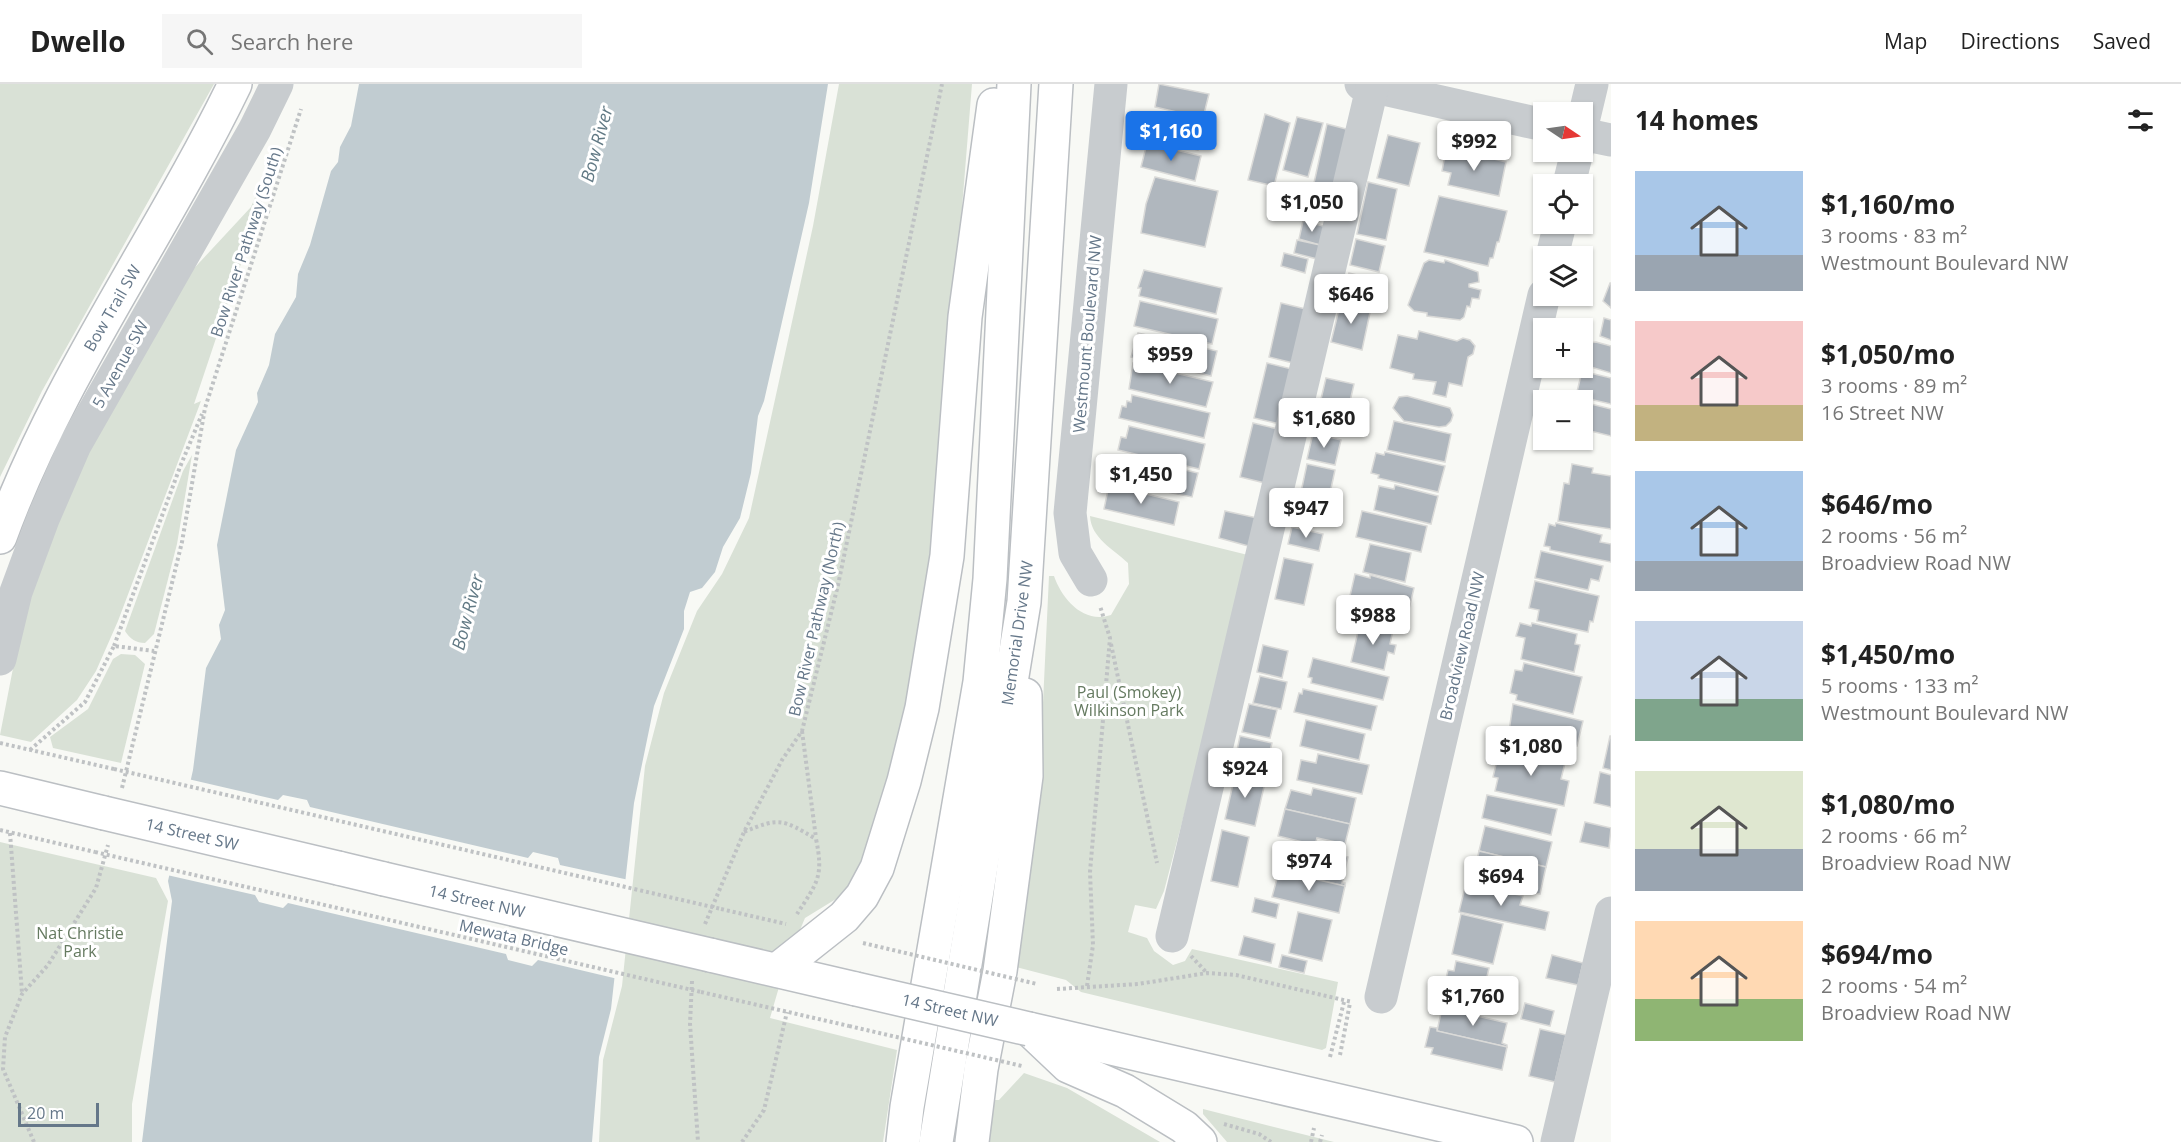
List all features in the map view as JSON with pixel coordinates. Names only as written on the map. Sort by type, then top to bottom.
[{"type":"main road","name":"Bow Trail SW","points":[[0,537],[36,452],[71,381],[214,128],[235,84]]},
{"type":"main road","points":[[777,970],[844,917],[862,896],[884,849],[904,781],[922,708],[947,556],[965,317],[994,102],[1003,84]]},
{"type":"main road","name":"Memorial Drive NW","points":[[903,1142],[981,670],[990,579],[1014,84]]},
{"type":"main road","name":"Memorial Drive NW","points":[[936,1142],[1024,602],[1056,84]]},
{"type":"main road","points":[[972,1142],[981,1069],[1000,971],[1026,777],[1024,602]]},
{"type":"main road","name":"14 Street SW","points":[[0,788],[384,879]]},
{"type":"main road","name":"14 Street NW","points":[[384,879],[1516,1142]]},
{"type":"main road","points":[[1029,1029],[1068,1066],[1125,1091],[1184,1127],[1209,1132]]},
{"type":"street","name":"5 Avenue SW","points":[[0,659],[16,592],[43,519],[75,445],[255,129],[277,84]]},
{"type":"street","name":"Westmount Boulevard NW","points":[[1096,593],[1075,553],[1070,513],[1111,84]]},
{"type":"street","points":[[1588,102],[1592,84]]},
{"type":"street","points":[[1173,936],[1369,85],[1533,122]]},
{"type":"street","points":[[1593,136],[1611,140]]},
{"type":"street","name":"Broadview Road NW","points":[[1381,997],[1541,306]]},
{"type":"street","points":[[1557,1142],[1611,914]]},
{"type":"path","name":"Bow River Pathway (North)","points":[[698,1142],[690,1024],[702,952],[744,832],[782,760],[802,731],[837,585],[942,84]]},
{"type":"path","name":"Bow River Pathway (South)","points":[[30,750],[85,702],[114,646],[180,467],[205,408],[302,106]]},
{"type":"path","points":[[1096,593],[1110,638],[1159,869]]},
{"type":"path","points":[[1087,986],[1093,945],[1090,872],[1110,638]]},
{"type":"path","points":[[114,646],[154,651]]},
{"type":"path","points":[[796,916],[819,879],[820,858],[802,731]]},
{"type":"path","points":[[0,743],[791,925]]},
{"type":"path","points":[[744,832],[773,820],[795,826],[816,839]]},
{"type":"path","name":"Mewata Bridge","points":[[0,830],[1022,1066]]},
{"type":"path","points":[[10,832],[22,994]]},
{"type":"path","points":[[863,943],[1037,984]]},
{"type":"path","points":[[1057,989],[1138,984],[1207,973],[1236,975],[1350,1003],[1340,1055]]},
{"type":"path","points":[[1330,1057],[1344,1002]]},
{"type":"path","points":[[742,1142],[764,1110],[787,1012]]},
{"type":"path","points":[[1311,1142],[1314,1128]]},
{"type":"path","points":[[1209,1132],[1259,1134],[1271,1142]]},
{"type":"path","points":[[1320,1142],[1322,1135]]},
{"type":"green space","points":[[0,84],[214,84],[42,391],[0,477]]},
{"type":"green space","points":[[839,84],[972,84],[936,530],[925,608],[904,714],[885,798],[864,859],[849,891],[805,918],[786,963],[770,1018],[897,1050],[883,1142],[599,1142],[603,1060],[622,986],[645,766],[664,693],[697,611],[722,574],[749,518],[813,226]]},
{"type":"green space","points":[[271,160],[275,162],[194,404],[201,401],[118,621],[96,671],[77,700],[31,742],[0,735],[15,658],[52,515],[186,277],[251,207]]},
{"type":"green space","points":[[192,455],[177,544],[154,634],[145,643],[139,642],[125,631],[183,471]]},
{"type":"green space","name":"Paul (Smokey) Wilkinson Park","points":[[1090,516],[1252,556],[1164,891],[1156,909],[1135,905],[1128,932],[1147,938],[1154,951],[1173,965],[1185,961],[1192,949],[1338,982],[1326,1048],[1322,1050],[1081,992],[1066,980],[1016,967],[1038,809],[1049,576],[1054,576],[1062,593],[1075,608],[1091,616],[1101,617],[1111,615],[1129,584],[1128,563],[1094,531]]},
{"type":"green space","points":[[121,654],[135,655],[145,664],[121,763],[53,748],[50,737],[88,709],[113,659]]},
{"type":"green space","name":"Nat Christie Park","points":[[0,842],[156,878],[168,901],[132,1104],[132,1142],[0,1142]]},
{"type":"green space","points":[[1024,1073],[1067,1088],[1160,1142],[986,1142],[992,1100],[999,1100]]},
{"type":"green space","points":[[1203,1109],[1334,1142],[1227,1142],[1203,1114]]},
{"type":"water","name":"Bow River","points":[[359,84],[828,84],[809,203],[764,401],[758,416],[751,473],[740,518],[723,547],[715,572],[702,588],[690,592],[684,611],[684,629],[654,706],[634,803],[611,1009],[599,1057],[592,1142],[142,1142],[172,901],[168,881],[193,770],[206,668],[221,639],[219,625],[225,610],[217,545],[236,450],[258,402],[257,393],[269,365],[275,334],[296,297],[298,274],[310,245],[331,171],[338,162],[340,147],[351,126]]},
{"type":"pier","points":[[188,779],[278,800],[283,795],[307,800],[310,807],[528,858],[533,852],[558,858],[560,865],[629,880],[618,979],[538,960],[532,966],[508,960],[506,954],[288,903],[283,908],[259,902],[255,895],[167,875]]},
{"type":"building","points":[[1159,84],[1209,94],[1203,118],[1155,107]]},
{"type":"building","points":[[1151,112],[1205,125],[1205,138],[1202,137],[1198,150],[1144,137]]},
{"type":"building","points":[[1265,114],[1290,123],[1274,186],[1248,180]]},
{"type":"building","points":[[1297,117],[1323,123],[1308,177],[1283,170]]},
{"type":"building","points":[[1327,124],[1350,130],[1332,197],[1312,192]]},
{"type":"building","points":[[1388,135],[1420,143],[1409,186],[1377,178]]},
{"type":"building","points":[[1147,143],[1201,156],[1195,181],[1141,167]]},
{"type":"building","points":[[1450,148],[1506,162],[1499,196],[1448,185],[1451,173],[1442,171],[1445,155],[1449,156]]},
{"type":"building","points":[[1155,177],[1218,191],[1205,247],[1141,233],[1146,204]]},
{"type":"building","points":[[1368,182],[1397,189],[1386,240],[1357,234]]},
{"type":"building","points":[[1439,196],[1507,211],[1499,242],[1497,242],[1493,258],[1490,258],[1488,266],[1424,252]]},
{"type":"building","points":[[1303,221],[1327,227],[1320,245],[1299,239]]},
{"type":"building","points":[[1356,239],[1385,246],[1379,272],[1350,265]]},
{"type":"building","points":[[1297,240],[1320,245],[1317,259],[1294,253]]},
{"type":"building","points":[[1284,253],[1308,259],[1305,273],[1281,266]]},
{"type":"building","points":[[1429,260],[1444,263],[1445,260],[1478,272],[1479,282],[1469,284],[1469,287],[1481,290],[1479,299],[1472,298],[1470,307],[1467,306],[1464,317],[1460,320],[1427,316],[1427,313],[1414,311],[1408,305],[1424,263]]},
{"type":"building","points":[[1144,270],[1222,288],[1216,314],[1139,296],[1141,288],[1138,288]]},
{"type":"building","points":[[1349,273],[1377,280],[1371,306],[1343,299]]},
{"type":"building","points":[[1611,283],[1611,308],[1603,301]]},
{"type":"building","points":[[1140,301],[1218,319],[1212,344],[1134,326]]},
{"type":"building","points":[[1341,301],[1371,308],[1362,350],[1331,342]]},
{"type":"building","points":[[1281,303],[1310,310],[1297,364],[1269,357]]},
{"type":"building","points":[[1604,318],[1611,320],[1611,340],[1600,336]]},
{"type":"building","points":[[1419,331],[1457,341],[1463,338],[1470,340],[1475,346],[1473,354],[1468,357],[1462,386],[1449,383],[1446,397],[1433,394],[1436,382],[1413,379],[1414,374],[1390,368],[1398,335],[1417,339]]},
{"type":"building","points":[[1138,333],[1217,351],[1211,376],[1131,357]]},
{"type":"building","points":[[1593,342],[1611,346],[1611,373],[1593,368]]},
{"type":"building","points":[[1133,363],[1213,382],[1206,407],[1129,389]]},
{"type":"building","points":[[1267,363],[1296,370],[1284,425],[1254,418]]},
{"type":"building","points":[[1593,374],[1611,378],[1611,404],[1593,400],[1593,390],[1577,390],[1580,378],[1593,378]]},
{"type":"building","points":[[1326,378],[1354,384],[1349,406],[1321,399]]},
{"type":"building","points":[[1132,395],[1210,413],[1204,438],[1119,418],[1122,406],[1126,407],[1127,401],[1131,402]]},
{"type":"building","points":[[1407,396],[1450,408],[1453,415],[1451,421],[1446,426],[1439,427],[1404,421],[1393,408],[1399,397]]},
{"type":"building","points":[[1593,404],[1611,409],[1611,436],[1593,432]]},
{"type":"building","points":[[1394,421],[1451,434],[1445,462],[1387,450]]},
{"type":"building","points":[[1253,423],[1282,430],[1269,484],[1240,477]]},
{"type":"building","points":[[1129,426],[1205,444],[1199,469],[1118,450],[1121,437],[1126,438]]},
{"type":"building","points":[[1313,433],[1341,440],[1335,465],[1307,459]]},
{"type":"building","points":[[1385,452],[1445,466],[1438,492],[1378,478],[1379,475],[1371,473],[1376,453],[1384,455]]},
{"type":"building","points":[[1121,455],[1198,473],[1192,497],[1115,482]]},
{"type":"building","points":[[1307,464],[1335,470],[1329,498],[1301,492]]},
{"type":"building","points":[[1572,464],[1593,468],[1592,473],[1611,476],[1611,529],[1558,521],[1564,483],[1569,484]]},
{"type":"building","points":[[1109,485],[1179,502],[1174,525],[1104,509]]},
{"type":"building","points":[[1395,485],[1438,496],[1431,524],[1374,510],[1379,486],[1394,489]]},
{"type":"building","points":[[1297,494],[1322,500],[1318,517],[1293,511]]},
{"type":"building","points":[[1225,511],[1262,519],[1252,547],[1219,538]]},
{"type":"building","points":[[1362,511],[1427,526],[1421,552],[1356,537]]},
{"type":"building","points":[[1556,523],[1602,535],[1600,542],[1611,544],[1611,562],[1550,550],[1550,547],[1544,546],[1549,524],[1555,526]]},
{"type":"building","points":[[1292,527],[1323,534],[1319,551],[1288,544]]},
{"type":"building","points":[[1370,544],[1411,553],[1405,582],[1363,572]]},
{"type":"building","points":[[1541,551],[1603,566],[1599,581],[1591,579],[1588,590],[1535,578]]},
{"type":"building","points":[[1284,558],[1313,564],[1304,605],[1275,599]]},
{"type":"building","points":[[1355,574],[1370,578],[1370,575],[1414,588],[1405,626],[1346,613]]},
{"type":"building","points":[[1535,581],[1599,596],[1593,622],[1590,621],[1588,632],[1537,621],[1539,610],[1529,608]]},
{"type":"building","points":[[1360,623],[1393,630],[1390,644],[1396,645],[1394,654],[1388,652],[1384,670],[1351,662]]},
{"type":"building","points":[[1520,623],[1531,626],[1532,623],[1577,634],[1575,644],[1580,645],[1574,672],[1521,659],[1525,638],[1516,636]]},
{"type":"building","points":[[1263,645],[1288,651],[1282,678],[1257,672]]},
{"type":"building","points":[[1313,658],[1389,677],[1383,700],[1311,683],[1312,678],[1308,677]]},
{"type":"building","points":[[1524,663],[1582,677],[1573,714],[1516,700],[1517,695],[1510,693],[1515,670],[1522,671]]},
{"type":"building","points":[[1260,676],[1287,682],[1281,709],[1253,703]]},
{"type":"building","points":[[1303,689],[1377,706],[1371,730],[1294,712],[1299,693],[1302,694]]},
{"type":"building","points":[[1249,704],[1277,710],[1270,738],[1242,732]]},
{"type":"building","points":[[1513,704],[1583,721],[1577,746],[1573,745],[1570,761],[1507,745]]},
{"type":"building","points":[[1306,720],[1365,734],[1359,760],[1300,746]]},
{"type":"building","points":[[1240,736],[1272,743],[1265,772],[1234,765]]},
{"type":"building","points":[[1611,736],[1611,770],[1603,768]]},
{"type":"building","points":[[1500,748],[1565,763],[1561,779],[1569,781],[1564,806],[1495,791],[1498,778],[1493,777]]},
{"type":"building","points":[[1318,754],[1369,765],[1362,794],[1297,780],[1301,760],[1316,763]]},
{"type":"building","points":[[1236,771],[1266,778],[1255,826],[1225,819]]},
{"type":"building","points":[[1600,772],[1611,775],[1611,807],[1594,803]]},
{"type":"building","points":[[1313,788],[1356,798],[1350,824],[1285,809],[1291,790],[1311,795]]},
{"type":"building","points":[[1487,795],[1557,809],[1551,835],[1482,818]]},
{"type":"building","points":[[1285,809],[1350,824],[1345,844],[1317,838],[1315,845],[1278,836]]},
{"type":"building","points":[[1585,822],[1611,828],[1609,848],[1580,842]]},
{"type":"building","points":[[1485,826],[1552,842],[1546,867],[1479,851]]},
{"type":"building","points":[[1222,830],[1249,837],[1238,887],[1211,881]]},
{"type":"building","points":[[1286,842],[1348,857],[1342,883],[1345,883],[1345,886],[1279,871]]},
{"type":"building","points":[[1479,851],[1546,867],[1540,894],[1473,879]]},
{"type":"building","points":[[1279,871],[1345,886],[1339,913],[1272,897]]},
{"type":"building","points":[[1466,883],[1523,896],[1520,905],[1549,912],[1545,930],[1459,912]]},
{"type":"building","points":[[1255,898],[1279,904],[1276,918],[1252,912]]},
{"type":"building","points":[[1298,912],[1332,920],[1322,961],[1289,953]]},
{"type":"building","points":[[1461,914],[1503,924],[1493,964],[1452,954]]},
{"type":"building","points":[[1244,936],[1275,944],[1271,963],[1239,955]]},
{"type":"building","points":[[1282,955],[1307,961],[1304,973],[1279,967]]},
{"type":"building","points":[[1552,955],[1583,963],[1578,985],[1546,978]]},
{"type":"building","points":[[1456,961],[1489,968],[1480,1007],[1447,1000],[1450,989],[1444,987],[1448,970],[1454,971]]},
{"type":"building","points":[[1525,1003],[1554,1011],[1550,1026],[1521,1019]]},
{"type":"building","points":[[1447,1009],[1507,1023],[1502,1043],[1507,1047],[1437,1031],[1441,1013],[1446,1014]]},
{"type":"building","points":[[1430,1027],[1437,1028],[1437,1031],[1507,1047],[1502,1070],[1431,1054],[1433,1048],[1425,1047]]},
{"type":"building","points":[[1540,1029],[1566,1035],[1555,1082],[1529,1076]]}]
